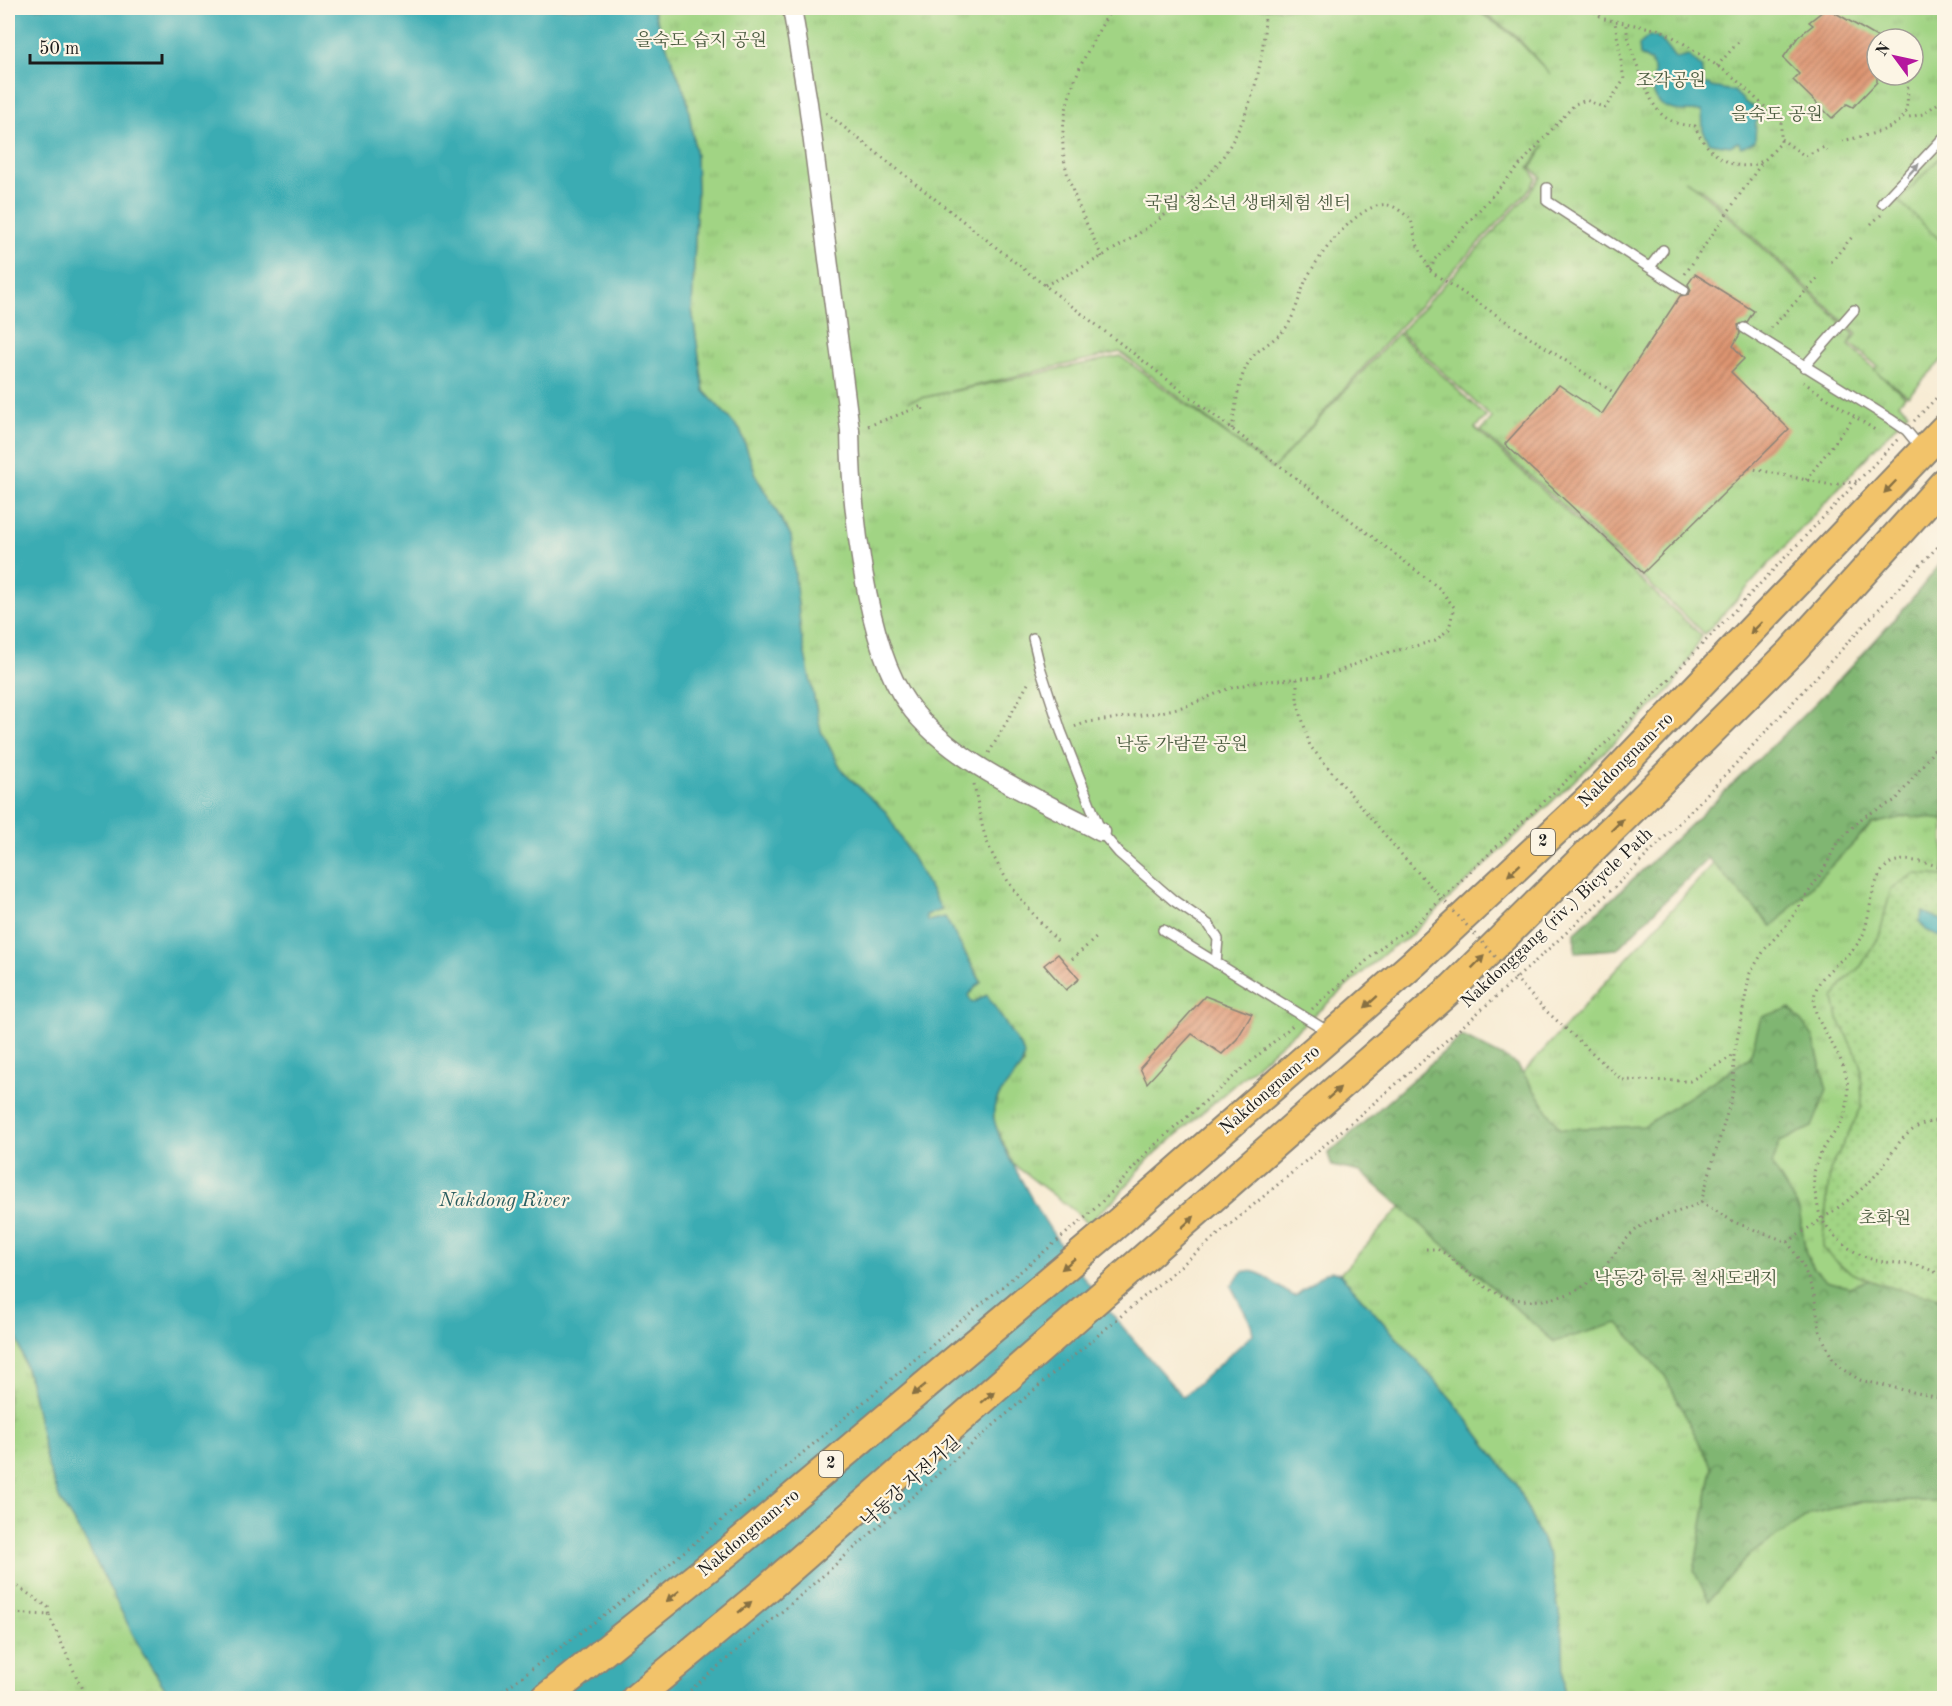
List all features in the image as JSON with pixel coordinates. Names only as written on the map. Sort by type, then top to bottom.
[{"type":"main road","name":"Nakdongnam-ro","points":[[546,1698],[730,1550],[1102,1220],[1334,1035],[1599,790],[1944,429]]},
{"type":"main road","name":"2","points":[[636,1698],[1151,1273],[1453,987],[1792,651],[1944,483]]},
{"type":"street","points":[[792,8],[807,97],[850,433],[851,482],[880,652],[908,705],[937,733],[975,763],[1101,832]]},
{"type":"lane","points":[[1882,203],[1944,137]]},
{"type":"lane","points":[[1547,188],[1547,201],[1681,287]]},
{"type":"lane","points":[[1650,267],[1664,250]]},
{"type":"lane","points":[[1804,367],[1854,310]]},
{"type":"lane","points":[[1744,328],[1905,430],[1924,451]]},
{"type":"lane","points":[[1033,638],[1061,731],[1101,832],[1119,853],[1166,893],[1209,925],[1218,939],[1216,963]]},
{"type":"lane","points":[[1163,930],[1334,1035]]},
{"type":"path","points":[[1102,257],[1067,175],[1063,135],[1072,82],[1112,8]]},
{"type":"path","points":[[1045,285],[1102,257],[1150,225],[1205,178],[1224,157],[1245,114],[1260,72],[1265,34],[1265,8]]},
{"type":"path","points":[[1590,8],[1604,19],[1661,30],[1717,66],[1754,95],[1781,122],[1781,143],[1764,160],[1681,287]]},
{"type":"path","points":[[1430,271],[1435,259],[1575,104],[1586,100],[1605,108],[1624,80],[1615,22]]},
{"type":"path","points":[[1626,25],[1630,52],[1648,99],[1660,113],[1683,126],[1695,126],[1708,150],[1721,159],[1752,165],[1764,160]]},
{"type":"path","points":[[1717,66],[1741,39]]},
{"type":"path","points":[[1842,141],[1878,132],[1899,121],[1906,112],[1907,87]]},
{"type":"path","points":[[807,97],[1045,285],[1439,588],[1454,607],[1449,629],[1435,641],[1374,656],[1328,676],[1256,682],[1227,689],[1190,705],[1088,722],[1061,731]]},
{"type":"path","points":[[1906,112],[1909,117],[1915,117],[1944,99]]},
{"type":"path","points":[[1781,139],[1804,156],[1824,147],[1830,153]]},
{"type":"path","points":[[1232,429],[1244,374],[1252,357],[1286,328],[1298,307],[1305,282],[1332,242],[1358,214],[1377,205],[1390,205],[1412,219],[1416,242],[1430,271],[1616,394]]},
{"type":"path","points":[[1831,262],[1852,237]]},
{"type":"path","points":[[1771,328],[1818,278]]},
{"type":"path","points":[[1796,378],[1875,430]]},
{"type":"path","points":[[1304,1015],[1390,940],[1410,929],[1616,734],[1860,481],[1944,390]]},
{"type":"path","points":[[1941,394],[1944,398]]},
{"type":"path","points":[[850,433],[922,406],[922,410]]},
{"type":"path","points":[[1806,480],[1854,417]]},
{"type":"path","points":[[1749,468],[1831,485],[1860,481]]},
{"type":"path","name":"Nakdonggang (riv.) Bicycle Path","points":[[1151,1273],[1440,1045],[1599,902],[1737,763],[1944,540]]},
{"type":"path","points":[[1031,679],[975,763],[981,823],[990,847],[1012,890],[1058,942]]},
{"type":"path","points":[[1297,679],[1297,700],[1310,746],[1401,854],[1543,1008],[1622,1080],[1690,1081],[1734,1054]]},
{"type":"path","points":[[1701,1202],[1729,1113],[1736,1074],[1734,1054],[1745,992],[1757,961],[1789,922],[1824,868],[1837,843],[1863,817],[1896,800],[1944,737]]},
{"type":"path","points":[[1944,868],[1901,860],[1892,862],[1883,869],[1877,879],[1867,924],[1860,940],[1820,982],[1815,994],[1817,1014],[1843,1062],[1848,1096],[1845,1113],[1819,1155],[1813,1171],[1821,1219],[1835,1236],[1864,1257],[1916,1265],[1944,1276]]},
{"type":"path","points":[[1072,958],[1096,937]]},
{"type":"path","points":[[493,1698],[645,1585],[1102,1220],[1149,1150],[1295,1023]]},
{"type":"path","points":[[1788,1242],[1868,1184],[1908,1132],[1927,1121],[1944,1120]]},
{"type":"path","points":[[1701,1202],[1734,1222],[1788,1242],[1804,1268],[1814,1294],[1820,1332],[1832,1358],[1839,1367],[1860,1380],[1944,1399]]},
{"type":"path","points":[[1426,1249],[1437,1249],[1446,1254],[1500,1295],[1521,1300],[1546,1300],[1565,1295],[1592,1280],[1623,1242],[1641,1226],[1701,1202]]},
{"type":"path","name":"낙동강 자전거길","points":[[681,1698],[1151,1273]]},
{"type":"path","points":[[8,1580],[48,1607],[48,1615],[86,1698]]},
{"type":"path","points":[[8,1613],[48,1615]]},
{"type":"green space","points":[[652,8],[1473,8],[1514,36],[1550,74],[1515,35],[1476,8],[1944,8],[1944,358],[1908,396],[1874,370],[1905,396],[1899,403],[1908,412],[1705,634],[1481,431],[1492,418],[1400,332],[1527,196],[1541,177],[1531,168],[1545,145],[1529,168],[1537,178],[1527,192],[1395,332],[1273,469],[1398,333],[1486,417],[1475,428],[1702,636],[1673,687],[1407,939],[1392,947],[1148,1160],[1116,1198],[1087,1224],[1077,1213],[1013,1164],[994,1122],[993,1108],[999,1094],[1023,1065],[1023,1051],[987,995],[972,1004],[967,995],[981,981],[945,917],[927,921],[926,915],[942,910],[886,812],[843,772],[821,731],[801,636],[791,536],[757,478],[740,430],[704,391],[692,309],[697,192],[696,157],[687,99]],"holes":[[[1685,180],[1703,190],[1857,334],[1850,343],[1877,366],[1875,369],[1849,345],[1854,334],[1700,190]],[[1120,352],[1273,469],[1120,356],[908,401]]]},
{"type":"green space","points":[[1944,153],[1944,244],[1899,201]]},
{"type":"green space","points":[[1944,559],[1944,820],[1908,816],[1872,824],[1772,927],[1708,858],[1617,949],[1575,952],[1575,932],[1805,714],[1891,623]]},
{"type":"green space","name":"낙동강 하류 철새도래지","points":[[1944,610],[1944,1698],[1564,1698],[1563,1638],[1550,1557],[1515,1483],[1453,1401],[1340,1274]]},
{"type":"green space","name":"초화원","points":[[1914,874],[1944,876],[1944,1297],[1906,1291],[1854,1274],[1843,1268],[1822,1248],[1830,1170],[1862,1106],[1861,1065],[1838,1018],[1834,998],[1843,982],[1861,966],[1879,937],[1891,889]]},
{"type":"green space","points":[[1790,1008],[1813,1036],[1827,1090],[1812,1127],[1780,1142],[1772,1165],[1799,1209],[1806,1254],[1814,1269],[1827,1281],[1849,1287],[1879,1277],[1931,1292],[1944,1305],[1944,1501],[1859,1502],[1811,1514],[1748,1556],[1709,1601],[1694,1571],[1712,1468],[1665,1376],[1618,1323],[1554,1342],[1361,1172],[1332,1166],[1328,1154],[1462,1036],[1517,1064],[1560,1129],[1644,1126],[1750,1057],[1761,1017]]},
{"type":"green space","points":[[8,1262],[13,1287],[14,1327],[32,1389],[47,1463],[60,1500],[86,1542],[143,1654],[171,1698],[8,1698]]},
{"type":"water","name":"Nakdong River","points":[[8,8],[652,8],[687,99],[696,157],[697,192],[692,309],[704,391],[740,430],[757,478],[791,536],[801,635],[821,731],[843,772],[886,812],[942,910],[926,915],[927,921],[945,917],[981,982],[968,995],[972,1003],[987,995],[1023,1051],[1020,1068],[1001,1092],[994,1111],[997,1130],[1014,1167],[1039,1211],[1076,1267],[1117,1320],[1183,1397],[1253,1334],[1251,1324],[1231,1286],[1242,1272],[1256,1272],[1263,1275],[1295,1296],[1325,1273],[1331,1271],[1340,1274],[1453,1401],[1515,1483],[1550,1557],[1563,1638],[1564,1698],[171,1698],[143,1654],[86,1542],[60,1500],[47,1463],[32,1389],[14,1327],[13,1287],[8,1262]]},
{"type":"water","points":[[1649,36],[1659,39],[1676,59],[1689,56],[1701,67],[1704,85],[1709,84],[1711,87],[1734,91],[1746,103],[1758,109],[1760,117],[1756,122],[1755,141],[1742,147],[1738,142],[1730,146],[1710,143],[1703,130],[1702,111],[1679,111],[1664,107],[1655,96],[1654,69],[1651,62],[1640,55],[1639,45]]},
{"type":"water","points":[[1923,912],[1944,921],[1944,938],[1926,930],[1919,921]]},
{"type":"building","points":[[1827,8],[1865,30],[1865,87],[1872,87],[1853,107],[1847,104],[1832,118],[1793,80],[1799,74],[1783,58],[1798,37],[1813,25],[1809,22]]},
{"type":"building","points":[[1695,274],[1754,311],[1747,322],[1738,325],[1740,334],[1733,346],[1744,359],[1731,372],[1789,429],[1643,573],[1505,444],[1559,385],[1602,414],[1680,296],[1689,294],[1691,290],[1688,284]]},
{"type":"building","points":[[1058,954],[1079,979],[1066,990],[1044,965]]},
{"type":"building","points":[[1205,996],[1252,1014],[1237,1039],[1222,1054],[1192,1034],[1147,1083],[1140,1068]]},
{"type":"park label","name":"을숙도 습지 공원","points":[[701,41]]},
{"type":"park label","name":"조각공원","points":[[1671,81]]},
{"type":"park label","name":"을숙도 공원","points":[[1777,115]]},
{"type":"park label","name":"국립 청소년 생태체험 센터","points":[[1248,204]]},
{"type":"park label","name":"낙동 가람끝 공원","points":[[1182,745]]}]
